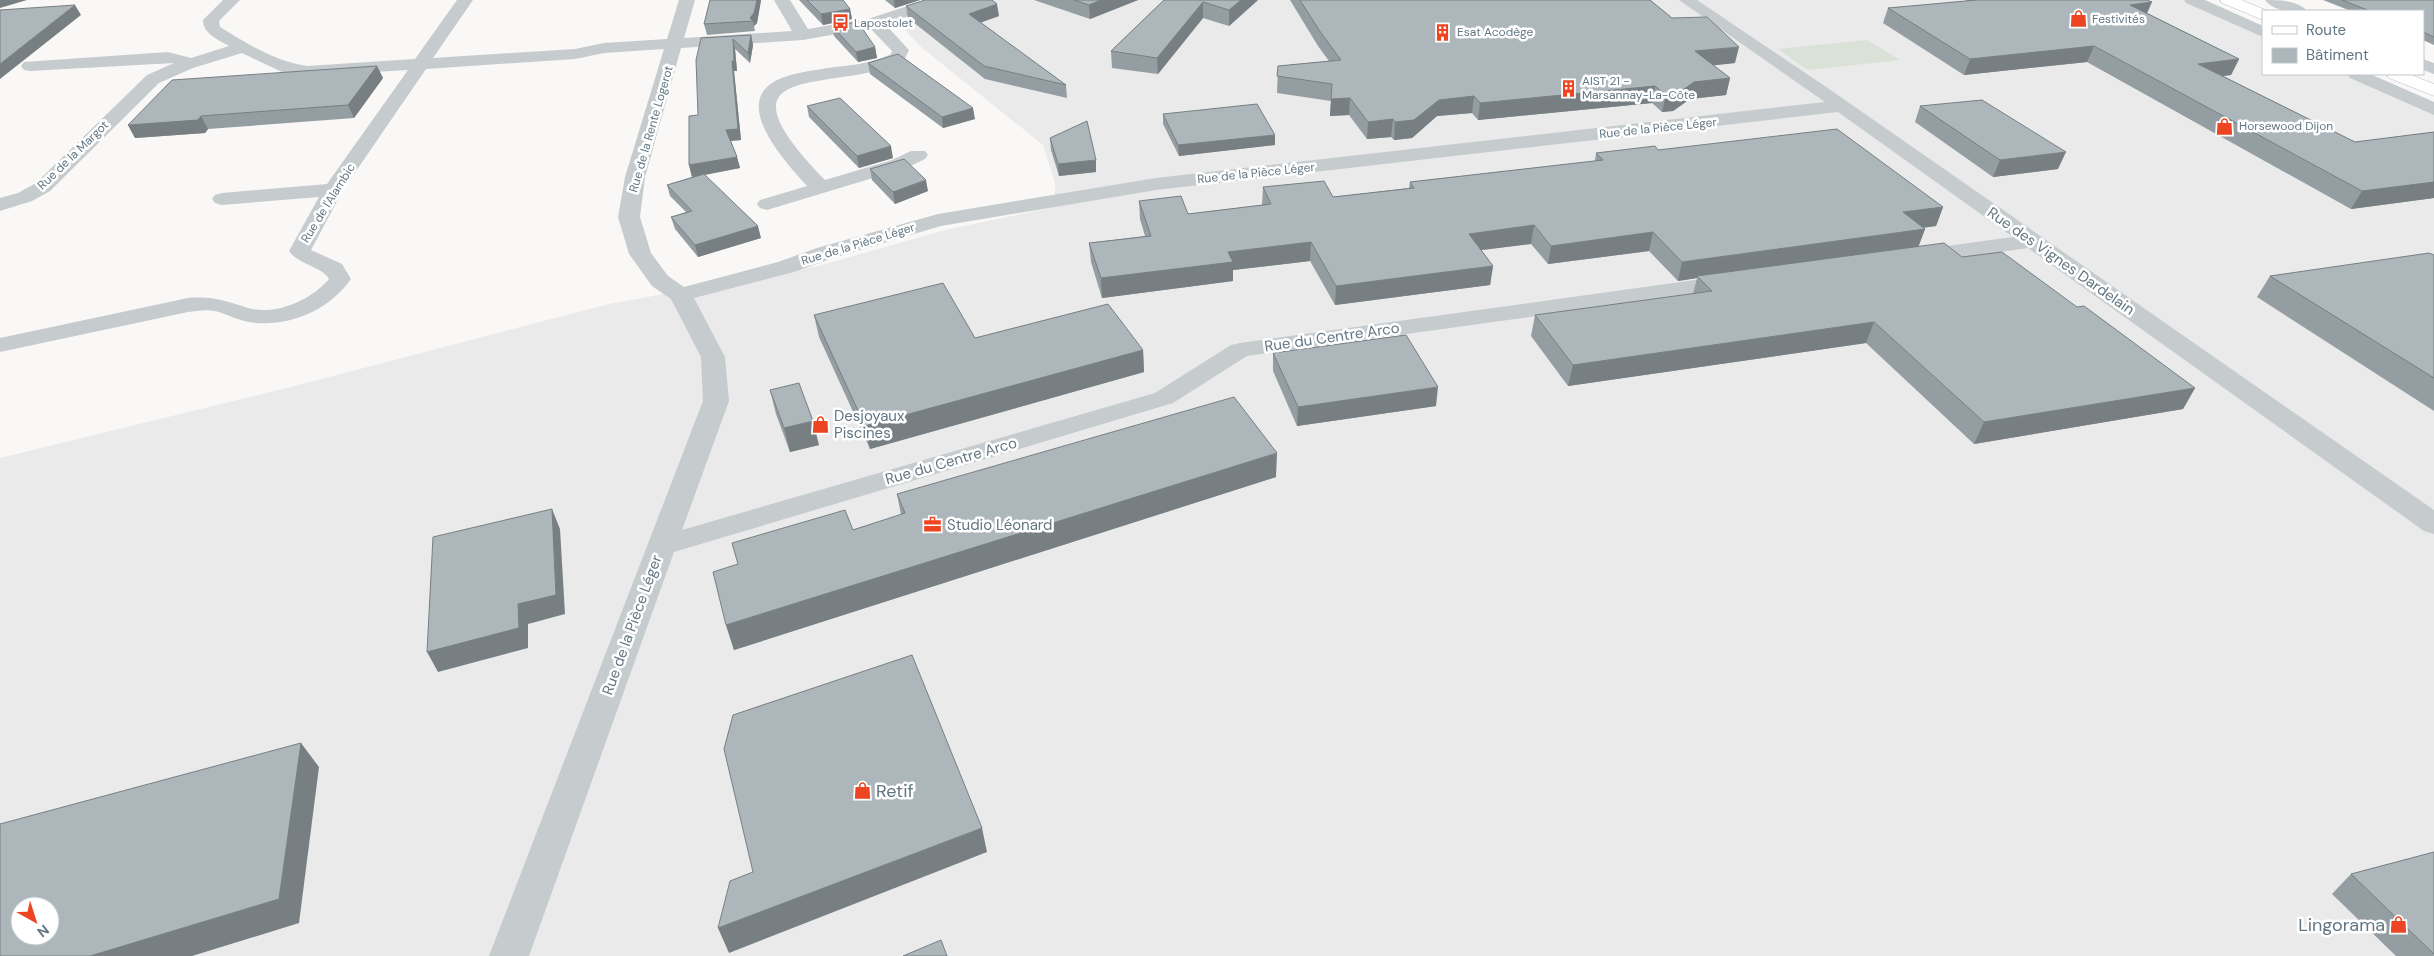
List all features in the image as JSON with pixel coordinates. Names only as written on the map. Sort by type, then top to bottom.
[{"type":"main road","points":[[2228,0],[2262,15]]},
{"type":"main road","points":[[2254,0],[2278,10]]},
{"type":"main road","points":[[2397,75],[2434,91]]},
{"type":"street","points":[[232,0],[211,20],[210,25],[214,30],[242,47],[290,69],[308,71],[575,54],[604,48],[675,45],[803,35],[874,22],[942,0]]},
{"type":"street","name":"Rue de l'Alambic","points":[[0,345],[188,305],[208,303],[222,305],[248,315],[264,316],[309,305],[323,298],[340,280],[339,273],[334,268],[310,261],[300,251],[333,190],[465,0]]},
{"type":"street","name":"Rue de la Rente Logerot","points":[[671,288],[640,254],[629,217],[635,178],[687,0]]},
{"type":"street","points":[[782,0],[803,35]]},
{"type":"street","name":"Rue des Vignes Dardelain","points":[[1687,0],[2032,241],[2422,504],[2434,524]]},
{"type":"street","points":[[2192,0],[2262,32]]},
{"type":"street","points":[[2272,0],[2297,10]]},
{"type":"street","points":[[821,188],[782,143],[771,120],[768,98],[774,90],[796,80],[879,65],[898,57],[901,50],[874,22]]},
{"type":"street","name":"Rue de la Margot","points":[[0,206],[25,197],[43,186],[153,78],[186,64],[223,55],[242,47]]},
{"type":"street","points":[[30,66],[168,57],[183,60],[186,64]]},
{"type":"street","points":[[2358,75],[2434,109]]},
{"type":"street","name":"Rue de la Pièce Léger","points":[[510,956],[716,401],[713,357],[671,288],[786,266],[938,220],[1156,184],[1841,106]]},
{"type":"street","points":[[767,204],[899,164],[918,155]]},
{"type":"street","points":[[222,199],[333,190]]},
{"type":"street","points":[[1894,260],[2032,241]]},
{"type":"street","name":"Rue du Centre Arco","points":[[662,546],[1164,398],[1240,350],[1755,279]]},
{"type":"shaded area","points":[[970,0],[2202,0],[2262,27],[2262,75],[2370,75],[2434,103],[2434,956],[0,956],[0,458],[287,388],[609,304],[818,266],[949,229],[1055,207],[1055,183],[1043,145],[921,47],[902,27],[905,23],[915,19]]},
{"type":"shaded area","points":[[1867,40],[1900,60],[1808,70],[1778,49]]},
{"type":"building","points":[[710,0],[757,0],[754,13],[750,18],[753,21],[704,24]]},
{"type":"building","points":[[807,0],[843,0],[850,9],[821,14]]},
{"type":"building","points":[[925,0],[992,0],[997,4],[969,14],[1066,85],[984,66],[906,6]]},
{"type":"building","points":[[1074,0],[1101,0],[1089,5]]},
{"type":"building","points":[[1164,0],[1241,0],[1229,10],[1203,2],[1157,58],[1111,51]]},
{"type":"building","points":[[1300,0],[1650,0],[1672,18],[1707,17],[1739,47],[1695,51],[1730,78],[1694,82],[1677,94],[1666,95],[1655,86],[1480,103],[1474,96],[1439,100],[1414,120],[1395,122],[1393,119],[1368,122],[1350,98],[1331,99],[1332,84],[1277,76],[1278,66],[1341,60]]},
{"type":"building","points":[[1977,0],[2147,0],[2152,2],[2130,5],[2239,59],[2198,64],[2355,142],[2434,132],[2434,182],[2362,191],[2094,46],[1970,59],[1888,8]]},
{"type":"building","points":[[2342,0],[2434,0],[2434,37],[2424,32],[2424,10],[2367,10]]},
{"type":"building","points":[[75,5],[0,64],[0,10]]},
{"type":"building","points":[[858,22],[875,47],[856,52],[832,26]]},
{"type":"building","points":[[751,35],[748,53],[733,39],[734,61],[732,61],[738,129],[726,130],[737,157],[689,165],[689,116],[698,115],[696,60],[701,38]]},
{"type":"building","points":[[898,54],[973,108],[942,117],[868,63]]},
{"type":"building","points":[[377,66],[348,105],[201,116],[198,120],[128,125],[172,80]]},
{"type":"building","points":[[840,98],[891,146],[857,156],[807,106]]},
{"type":"building","points":[[1982,100],[2066,152],[2000,160],[1920,106]]},
{"type":"building","points":[[1257,104],[1275,135],[1178,145],[1163,114]]},
{"type":"building","points":[[1087,121],[1096,160],[1058,164],[1050,138]]},
{"type":"building","points":[[1837,129],[1943,207],[1903,212],[1925,229],[1682,262],[1653,232],[1551,246],[1534,225],[1469,234],[1493,266],[1336,286],[1311,242],[1228,252],[1233,262],[1101,278],[1089,243],[1151,236],[1139,201],[1181,196],[1188,214],[1271,204],[1263,187],[1324,181],[1333,197],[1414,188],[1410,182],[1603,160],[1596,153],[1655,146],[1658,150]]},
{"type":"building","points":[[904,159],[926,180],[893,192],[870,169]]},
{"type":"building","points":[[704,174],[758,226],[695,245],[671,217],[692,211],[667,185]]},
{"type":"building","points":[[1944,243],[1962,257],[2002,252],[2077,307],[2084,306],[2195,388],[1984,422],[1874,322],[1573,365],[1535,315],[1712,291],[1697,276]]},
{"type":"building","points":[[2429,253],[2434,255],[2434,378],[2270,276]]},
{"type":"building","points":[[943,283],[975,338],[1108,304],[1143,350],[865,426],[814,315]]},
{"type":"building","points":[[1406,335],[1438,387],[1298,407],[1273,353]]},
{"type":"building","points":[[799,383],[813,421],[784,428],[770,390]]},
{"type":"building","points":[[1234,397],[1277,453],[726,625],[713,572],[738,564],[732,543],[845,510],[853,530],[905,513],[897,494]]},
{"type":"building","points":[[552,509],[556,595],[518,604],[519,628],[427,652],[433,537]]},
{"type":"building","points":[[912,655],[982,828],[718,928],[730,881],[753,872],[724,749],[733,715]]},
{"type":"building","points":[[301,743],[279,899],[90,956],[0,956],[0,824]]},
{"type":"building","points":[[2434,852],[2434,954],[2351,874]]},
{"type":"building","points":[[941,940],[947,956],[903,956]]},
{"type":"place","name":"Festivités","points":[[2078,19]]},
{"type":"place","name":"Lapostolet","points":[[840,23]]},
{"type":"place","name":"Esat Acodège","points":[[1443,32]]},
{"type":"place","name":"AIST 21 - Marsannay-La-Côte","points":[[1568,88]]},
{"type":"place","name":"Horsewood Dijon","points":[[2225,126]]},
{"type":"place","name":"Desjoyaux Piscines","points":[[820,425]]},
{"type":"place","name":"Studio Léonard","points":[[933,525]]},
{"type":"place","name":"Retif","points":[[862,791]]},
{"type":"place","name":"Lingorama","points":[[2399,925]]}]
